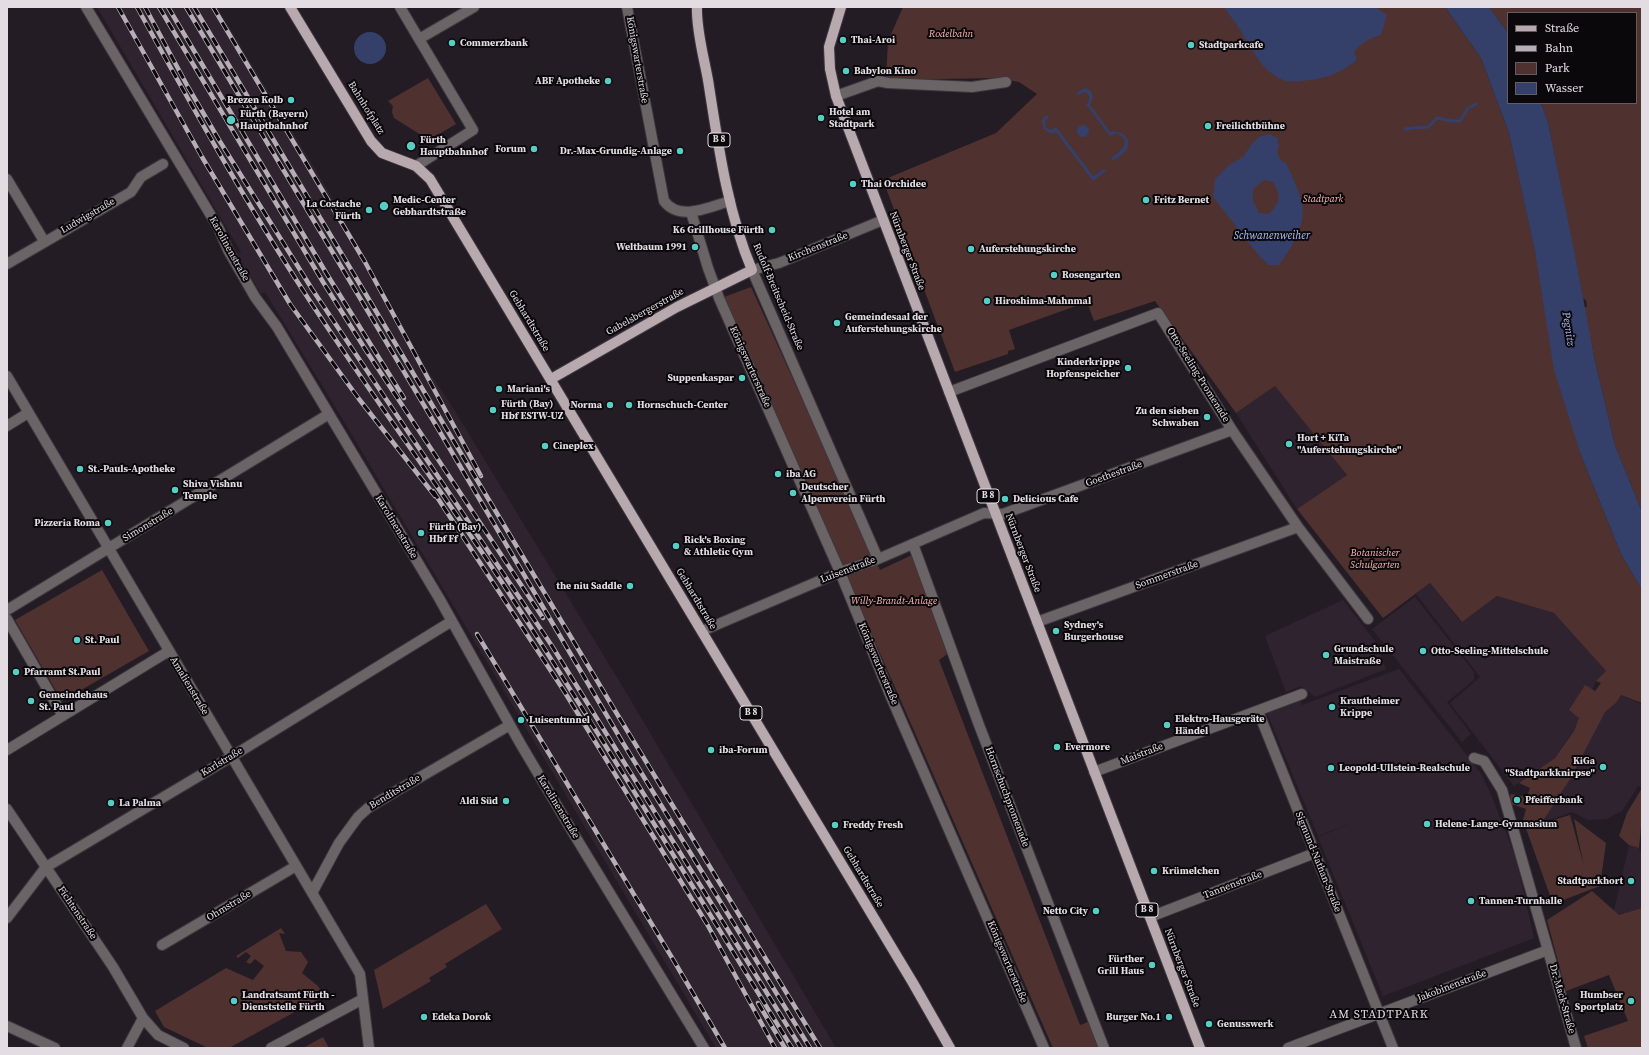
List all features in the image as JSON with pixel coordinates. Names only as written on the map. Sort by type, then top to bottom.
[{"type":"main road","name":"Bahnhofplatz","points":[[290,7],[371,141],[382,152],[416,166]]},
{"type":"main road","name":"Rudolf-Breitscheid-Straße","points":[[697,7],[713,110],[730,201],[746,256],[752,270]]},
{"type":"main road","points":[[833,7],[837,18]]},
{"type":"main road","name":"B 8","points":[[837,18],[841,7]]},
{"type":"main road","name":"Nürnberger Straße","points":[[837,18],[829,47],[830,69],[836,96],[1200,1048]]},
{"type":"main road","name":"Gebhardtstraße","points":[[416,166],[430,179],[913,983],[950,1048]]},
{"type":"main road","name":"Gabelsbergerstraße","points":[[551,379],[677,307],[752,270]]},
{"type":"street","name":"Karolinenstraße","points":[[86,7],[219,230],[228,250],[255,297],[277,326],[452,621],[510,725],[704,1048]]},
{"type":"street","points":[[400,7],[473,130],[416,166]]},
{"type":"street","points":[[419,39],[474,7]]},
{"type":"street","name":"Königswarterstraße","points":[[627,7],[664,201],[673,210],[684,213],[730,201]]},
{"type":"street","points":[[836,96],[878,81],[888,83],[972,87],[1006,82]]},
{"type":"street","name":"Ludwigstraße","points":[[7,264],[44,241],[131,192],[141,177],[163,164]]},
{"type":"street","points":[[7,179],[44,241]]},
{"type":"street","name":"Königswarterstraße","points":[[691,212],[715,287],[840,572],[891,697],[1044,1048]]},
{"type":"street","name":"Kirchenstraße","points":[[752,270],[779,263],[883,220]]},
{"type":"street","name":"Rudolf-Breitscheid-Straße","points":[[752,270],[878,559]]},
{"type":"street","name":"Otto-Seeling-Promenade","points":[[949,392],[1158,313],[1232,430],[1298,527],[1368,619]]},
{"type":"street","name":"Amalienstraße","points":[[7,376],[360,974],[369,1048]]},
{"type":"street","points":[[7,426],[28,413]]},
{"type":"street","name":"Simonstraße","points":[[7,610],[329,414]]},
{"type":"street","name":"Goethestraße","points":[[995,512],[1003,514],[1232,430]]},
{"type":"street","name":"Luisenstraße","points":[[702,631],[840,572],[878,559],[984,513],[995,512]]},
{"type":"street","name":"Sommerstraße","points":[[1037,622],[1298,527]]},
{"type":"street","name":"Hornschuchpromenade","points":[[913,544],[979,725],[1104,1048]]},
{"type":"street","points":[[7,619],[63,716]]},
{"type":"street","name":"Karlstraße","points":[[7,918],[46,867],[231,757],[452,621]]},
{"type":"street","points":[[7,750],[169,652]]},
{"type":"street","name":"Maistraße","points":[[1094,772],[1302,694]]},
{"type":"street","name":"Sigmund-Nathan-Straße","points":[[1258,711],[1393,1048]]},
{"type":"street","name":"Benditstraße","points":[[312,892],[339,843],[358,816],[368,808],[398,790],[510,725]]},
{"type":"street","points":[[1474,758],[1484,761],[1502,790],[1548,950]]},
{"type":"street","name":"Fichtenstraße","points":[[7,809],[113,967],[143,1018],[158,1036],[184,1048]]},
{"type":"street","name":"Tannenstraße","points":[[1150,917],[1315,853]]},
{"type":"street","name":"Ohmstraße","points":[[162,945],[296,866]]},
{"type":"street","name":"Jakobinenstraße","points":[[1288,1048],[1548,950]]},
{"type":"street","name":"Dr.-Mack-Straße","points":[[1548,950],[1576,1048]]},
{"type":"street","points":[[271,1048],[363,999]]},
{"type":"street","points":[[127,1048],[143,1018]]},
{"type":"street","points":[[7,1026],[55,1048]]},
{"type":"shaded area","points":[[97,7],[217,7],[324,184],[426,368],[450,403],[627,694],[836,1048],[716,1048],[339,413],[265,292],[261,294],[238,254],[241,252]]},
{"type":"shaded area","name":"Hort + KiTa \"Auferstehungskirche\"","points":[[1275,386],[1347,475],[1297,509],[1236,413]]},
{"type":"shaded area","points":[[1430,583],[1461,622],[1497,596],[1554,613],[1606,671],[1596,681],[1574,730],[1555,758],[1514,786],[1450,703],[1480,677],[1416,594]]},
{"type":"shaded area","name":"Otto-Seeling-Mittelschule","points":[[1415,597],[1474,672],[1474,680],[1447,702],[1471,734],[1462,742],[1372,629]]},
{"type":"shaded area","name":"Grundschule Maistraße","points":[[1343,600],[1375,641],[1386,669],[1315,697],[1301,686],[1286,692],[1265,636]]},
{"type":"shaded area","name":"Helene-Lange-Gymnasium","points":[[1399,669],[1480,772],[1490,792],[1516,859],[1534,938],[1383,996],[1318,837],[1362,819],[1318,836],[1267,713],[1300,700],[1302,705]]},
{"type":"shaded area","name":"KiGa \"Stadtparkknirpse\"","points":[[1621,695],[1641,704],[1642,787],[1638,786],[1622,811],[1606,819],[1588,820],[1572,812],[1545,821],[1541,791],[1605,712],[1616,703]]},
{"type":"shaded area","name":"Stadtparkhort","points":[[1629,845],[1639,848],[1642,855],[1642,908],[1619,915],[1614,911]]},
{"type":"green space","name":"Stadtpark","points":[[903,7],[1445,7],[1481,58],[1509,133],[1581,455],[1621,554],[1642,590],[1642,703],[1621,695],[1616,703],[1605,712],[1570,779],[1541,824],[1570,815],[1584,866],[1574,819],[1606,843],[1600,886],[1553,904],[1523,820],[1526,809],[1508,803],[1511,794],[1527,797],[1530,788],[1519,783],[1555,758],[1574,731],[1579,718],[1569,710],[1585,685],[1595,691],[1601,683],[1596,681],[1606,671],[1554,613],[1497,596],[1462,622],[1430,583],[1383,618],[1297,509],[1347,475],[1275,386],[1236,413],[1155,301],[1094,321],[1087,302],[1009,330],[1015,349],[1008,351],[1008,354],[955,372],[883,180],[996,133],[1037,94],[1019,82],[996,78],[886,80],[888,41]]},
{"type":"green space","points":[[1489,7],[1642,7],[1642,512],[1615,445],[1595,361],[1584,307],[1587,307],[1586,300],[1583,299],[1548,122],[1541,104],[1637,104],[1637,12],[1507,12],[1507,32]]},
{"type":"green space","points":[[428,78],[456,124],[429,140],[394,118],[392,112],[393,106],[388,101]]},
{"type":"green space","name":"Willy-Brandt-Anlage","points":[[751,287],[880,570],[912,555],[949,653],[939,660],[1080,1025],[1088,1022],[1098,1048],[1053,1048],[724,297]]},
{"type":"green space","points":[[102,570],[149,651],[62,701],[15,620]]},
{"type":"green space","points":[[1642,788],[1642,827],[1639,848],[1629,845],[1619,836],[1627,813]]},
{"type":"green space","points":[[1592,891],[1619,915],[1642,908],[1642,1048],[1588,1048],[1584,1036],[1628,1021],[1609,975],[1566,991],[1547,920]]},
{"type":"green space","points":[[486,904],[502,929],[445,964],[447,967],[429,978],[431,981],[383,1009],[374,970]]},
{"type":"green space","points":[[281,928],[285,934],[279,933],[286,951],[301,952],[308,962],[302,973],[318,986],[324,996],[229,1048],[208,1048],[164,1027],[155,1011],[226,968],[253,980],[264,966],[255,959],[250,964],[246,962],[251,956],[246,952],[238,958],[236,956]]},
{"type":"green space","points":[[323,1037],[329,1048],[303,1048]]},
{"type":"water","points":[[1224,7],[1375,7],[1387,15],[1381,35],[1366,41],[1354,52],[1357,60],[1352,64],[1341,71],[1323,78],[1293,82],[1283,80],[1269,72],[1259,60]]},
{"type":"water","name":"Pegnitz","points":[[1445,7],[1489,7],[1507,32],[1507,104],[1541,104],[1548,122],[1595,361],[1615,445],[1642,512],[1642,590],[1621,554],[1581,455],[1554,370],[1535,251],[1509,133],[1481,58]]},
{"type":"water","points":[[367,32],[373,32],[383,39],[386,48],[385,54],[379,61],[373,64],[367,64],[357,57],[354,51],[354,45],[361,35]]},
{"type":"water","points":[[1085,88],[1091,91],[1093,97],[1090,105],[1110,132],[1114,131],[1122,133],[1127,139],[1128,146],[1126,150],[1122,155],[1113,161],[1111,158],[1124,146],[1124,139],[1116,133],[1110,136],[1086,104],[1089,102],[1088,95],[1085,92],[1078,95],[1076,93]]},
{"type":"water","points":[[1047,115],[1049,117],[1045,121],[1045,126],[1047,129],[1052,130],[1056,127],[1093,176],[1104,169],[1106,171],[1093,181],[1056,132],[1053,134],[1044,129],[1042,119]]},
{"type":"water","points":[[1085,125],[1088,126],[1088,136],[1081,137],[1078,136],[1077,129],[1078,126]]},
{"type":"water","name":"Schwanenweiher","points":[[1269,134],[1277,138],[1279,145],[1278,156],[1283,162],[1286,163],[1298,190],[1303,209],[1301,226],[1298,234],[1294,243],[1279,265],[1269,265],[1260,257],[1213,197],[1215,179],[1228,166],[1244,156],[1251,145],[1259,137]],"holes":[[[1264,180],[1273,182],[1279,196],[1276,206],[1269,214],[1259,213],[1253,201],[1253,189]]]},
{"type":"waterway","points":[[1405,129],[1428,127],[1437,118],[1460,121],[1468,108],[1476,104]]},
{"type":"railway","points":[[118,7],[202,157],[290,304],[359,399],[435,496]]},
{"type":"railway","points":[[137,7],[219,152],[283,260],[354,367],[453,509],[501,581],[612,755],[792,1048]]},
{"type":"railway","points":[[145,7],[188,87],[219,140],[312,289],[552,646],[801,1048]]},
{"type":"railway","points":[[159,7],[323,282],[367,352],[543,618]]},
{"type":"railway","points":[[168,7],[328,276],[404,398]]},
{"type":"railway","points":[[186,7],[437,427],[623,743],[810,1048]]},
{"type":"railway","points":[[194,7],[614,709],[820,1048]]},
{"type":"railway","points":[[213,7],[365,262],[481,476]]},
{"type":"railway","points":[[433,491],[564,691],[707,924],[775,1048]]},
{"type":"railway","points":[[477,634],[725,1048]]},
{"type":"railway","points":[[758,1003],[785,1048]]},
{"type":"place","name":"Thai-Aroi","points":[[843,40]]},
{"type":"place","name":"Commerzbank","points":[[452,43]]},
{"type":"place","name":"Stadtparkcafe","points":[[1191,45]]},
{"type":"place","name":"Babylon Kino","points":[[846,71]]},
{"type":"place","name":"ABF Apotheke","points":[[608,81]]},
{"type":"place","name":"Brezen Kolb","points":[[291,100]]},
{"type":"place","name":"Hotel am Stadtpark","points":[[821,118]]},
{"type":"place","name":"Fürth (Bayern) Hauptbahnhof","points":[[231,120]]},
{"type":"place","name":"Freilichtbühne","points":[[1208,126]]},
{"type":"place","name":"Fürth Hauptbahnhof","points":[[411,146]]},
{"type":"place","name":"Forum","points":[[534,149]]},
{"type":"place","name":"Dr.-Max-Grundig-Anlage","points":[[680,151]]},
{"type":"place","name":"Thai Orchidee","points":[[853,184]]},
{"type":"place","name":"Fritz Bernet","points":[[1146,200]]},
{"type":"place","name":"Medic-Center Gebhardtstraße","points":[[384,206]]},
{"type":"place","name":"La Costache Fürth","points":[[369,210]]},
{"type":"place","name":"K6 Grillhouse Fürth","points":[[772,230]]},
{"type":"place","name":"Weltbaum 1991","points":[[695,247]]},
{"type":"place","name":"Auferstehungskirche","points":[[971,249]]},
{"type":"place","name":"Rosengarten","points":[[1054,275]]},
{"type":"place","name":"Hiroshima-Mahnmal","points":[[987,301]]},
{"type":"place","name":"Gemeindesaal der Auferstehungskirche","points":[[837,323]]},
{"type":"place","name":"Kinderkrippe Hopfenspeicher","points":[[1128,368]]},
{"type":"place","name":"Suppenkaspar","points":[[742,378]]},
{"type":"place","name":"Mariani's","points":[[499,389]]},
{"type":"place","name":"Norma","points":[[610,405]]},
{"type":"place","name":"Hornschuch-Center","points":[[629,405]]},
{"type":"place","name":"Fürth (Bay) Hbf ESTW-UZ","points":[[493,410]]},
{"type":"place","name":"Zu den sieben Schwaben","points":[[1207,417]]},
{"type":"place","name":"Hort + KiTa \"Auferstehungskirche\"","points":[[1289,444]]},
{"type":"place","name":"Cineplex","points":[[545,446]]},
{"type":"place","name":"St.-Pauls-Apotheke","points":[[80,469]]},
{"type":"place","name":"iba AG","points":[[778,474]]},
{"type":"place","name":"Shiva Vishnu Temple","points":[[175,490]]},
{"type":"place","name":"Deutscher Alpenverein Fürth","points":[[793,493]]},
{"type":"place","name":"Delicious Cafe","points":[[1005,499]]},
{"type":"place","name":"Pizzeria Roma","points":[[108,523]]},
{"type":"place","name":"Fürth (Bay) Hbf Ff","points":[[421,533]]},
{"type":"place","name":"Rick's Boxing & Athletic Gym","points":[[676,546]]},
{"type":"place","name":"the niu Saddle","points":[[630,586]]},
{"type":"place","name":"Sydney's Burgerhouse","points":[[1056,631]]},
{"type":"place","name":"St. Paul","points":[[77,640]]},
{"type":"place","name":"Otto-Seeling-Mittelschule","points":[[1423,651]]},
{"type":"place","name":"Grundschule Maistraße","points":[[1326,655]]},
{"type":"place","name":"Pfarramt St.Paul","points":[[16,672]]},
{"type":"place","name":"Gemeindehaus St. Paul","points":[[31,701]]},
{"type":"place","name":"Krautheimer Krippe","points":[[1332,707]]},
{"type":"place","name":"Luisentunnel","points":[[521,720]]},
{"type":"place","name":"Elektro-Hausgeräte Händel","points":[[1167,725]]},
{"type":"place","name":"Evermore","points":[[1057,747]]},
{"type":"place","name":"iba-Forum","points":[[711,750]]},
{"type":"place","name":"KiGa \"Stadtparkknirpse\"","points":[[1603,767]]},
{"type":"place","name":"Leopold-Ullstein-Realschule","points":[[1331,768]]},
{"type":"place","name":"Pfeifferbank","points":[[1517,800]]},
{"type":"place","name":"Aldi Süd","points":[[506,801]]},
{"type":"place","name":"La Palma","points":[[111,803]]},
{"type":"place","name":"Helene-Lange-Gymnasium","points":[[1427,824]]},
{"type":"place","name":"Freddy Fresh","points":[[835,825]]},
{"type":"place","name":"Krümelchen","points":[[1154,871]]},
{"type":"place","name":"Stadtparkhort","points":[[1631,881]]},
{"type":"place","name":"Tannen-Turnhalle","points":[[1471,901]]},
{"type":"place","name":"Netto City","points":[[1096,911]]},
{"type":"place","name":"Fürther Grill Haus","points":[[1152,965]]},
{"type":"place","name":"Landratsamt Fürth - Dienststelle Fürth","points":[[234,1001]]},
{"type":"place","name":"Humbser Sportplatz","points":[[1631,1001]]},
{"type":"place","name":"Edeka Dorok","points":[[424,1017]]},
{"type":"place","name":"Burger No.1","points":[[1169,1017]]},
{"type":"place","name":"Genusswerk","points":[[1209,1024]]},
{"type":"district","name":"AM STADTPARK","points":[[1379,1015]]},
{"type":"park label","name":"Rodelbahn","points":[[951,34]]},
{"type":"park label","name":"Botanischer Schulgarten","points":[[1375,558]]}]
